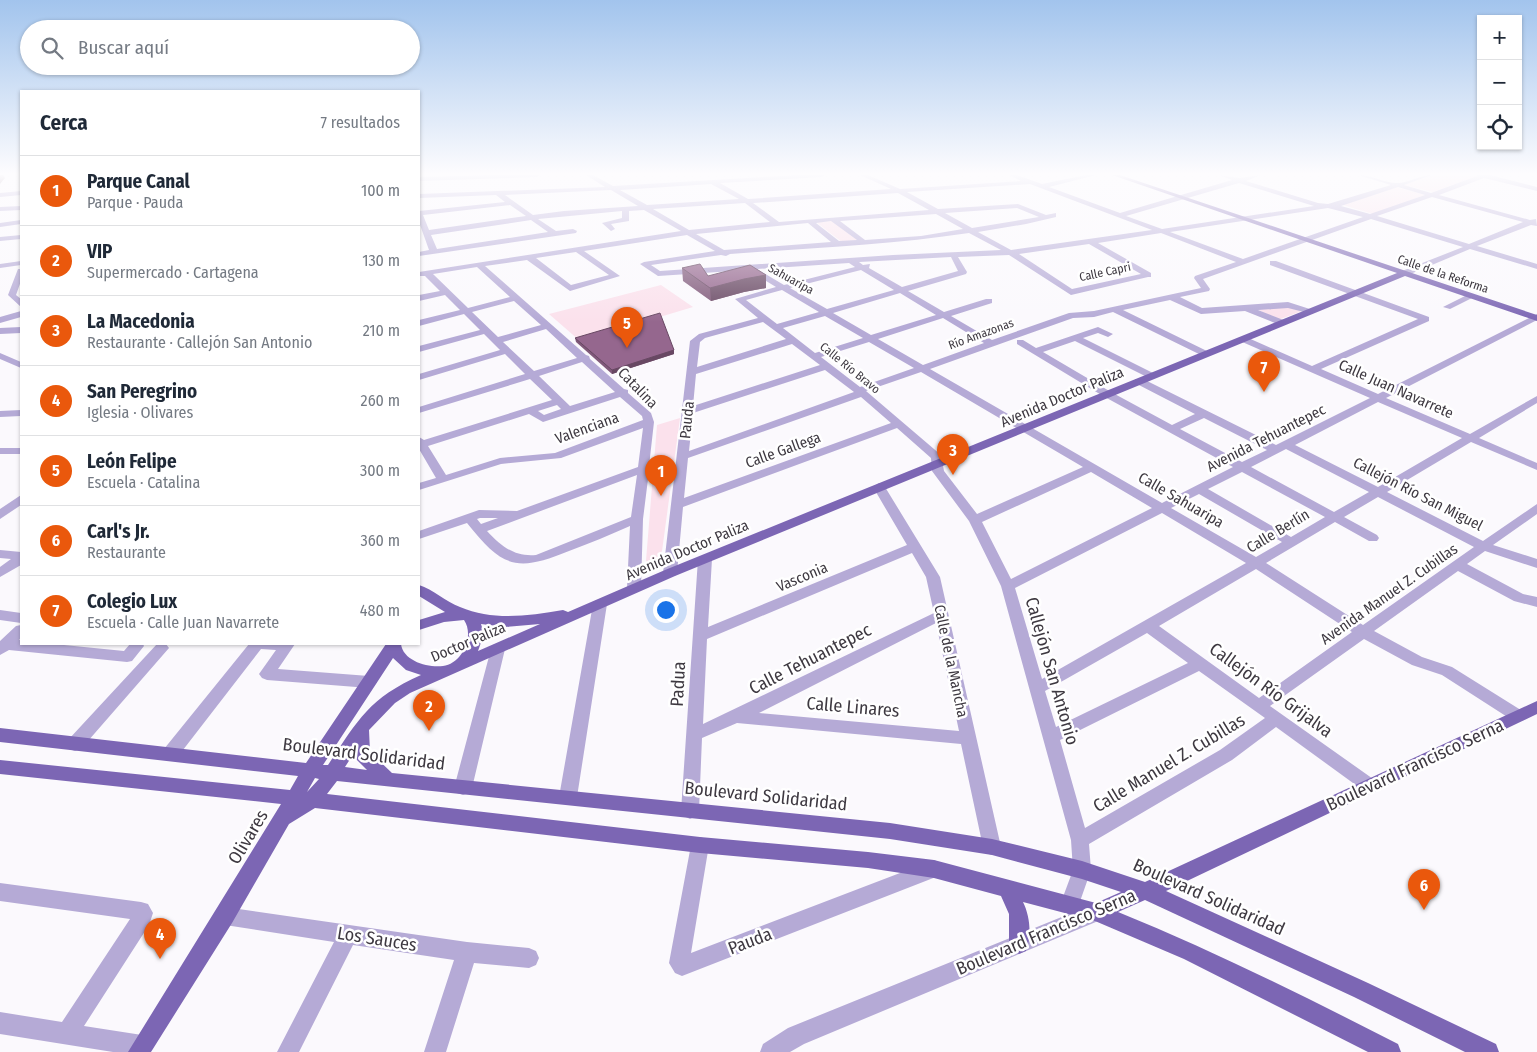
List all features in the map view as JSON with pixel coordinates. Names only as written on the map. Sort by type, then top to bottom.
[{"type":"main road","name":"Calle de la Reforma","points":[[1261,224],[1537,318]]},
{"type":"main road","name":"Avenida Doctor Paliza","points":[[595,606],[634,588],[879,487],[1405,273]]},
{"type":"main road","points":[[420,591],[440,605],[466,616],[495,621],[524,622],[595,606]]},
{"type":"main road","name":"Doctor Paliza","points":[[303,799],[332,772],[371,715],[391,697],[451,668],[595,606]]},
{"type":"main road","points":[[420,625],[438,618],[466,616]]},
{"type":"main road","points":[[394,645],[400,658],[413,668],[428,672],[451,668],[472,650],[476,641],[475,627],[466,616]]},
{"type":"main road","points":[[303,799],[311,770],[392,645]]},
{"type":"main road","name":"Boulevard Francisco Serna","points":[[1096,912],[1146,891],[1537,707]]},
{"type":"main road","points":[[362,728],[362,754],[386,778]]},
{"type":"main road","name":"Boulevard Solidaridad","points":[[0,735],[463,788],[568,797],[890,831],[992,847],[1082,870],[1146,891],[1488,1052]]},
{"type":"main road","points":[[0,767],[303,799],[700,845],[868,860],[934,869],[1096,912],[1191,952],[1312,1011],[1390,1052]]},
{"type":"main road","name":"Olivares","points":[[140,1049],[225,916],[284,818],[303,799]]},
{"type":"main road","points":[[1008,890],[1019,914],[1018,944]]},
{"type":"street","points":[[423,224],[434,252]]},
{"type":"street","points":[[427,233],[488,224]]},
{"type":"street","points":[[540,224],[555,234]]},
{"type":"street","points":[[606,224],[611,229]]},
{"type":"street","name":"Sahuaripa","points":[[676,224],[828,312]]},
{"type":"street","points":[[423,274],[690,232],[777,224]]},
{"type":"street","points":[[814,224],[839,245]]},
{"type":"street","points":[[840,224],[865,243]]},
{"type":"street","points":[[958,224],[1011,253]]},
{"type":"street","points":[[1008,224],[971,231],[949,238],[921,238],[724,252],[644,263],[658,274],[893,257],[1011,253],[1201,224]]},
{"type":"street","points":[[1145,224],[1243,262]]},
{"type":"street","points":[[1172,297],[1206,290],[1198,279],[1352,224]]},
{"type":"street","points":[[1395,224],[1537,267]]},
{"type":"street","name":"Avenida Doctor Paliza","points":[[1405,273],[1530,224]]},
{"type":"street","points":[[420,254],[573,231]]},
{"type":"street","points":[[0,239],[20,237]]},
{"type":"street","name":"Calle Capri","points":[[1011,253],[1071,292],[1148,275],[1090,241]]},
{"type":"street","points":[[529,257],[570,288],[616,276],[578,250]]},
{"type":"street","points":[[777,327],[964,271],[953,254]]},
{"type":"street","points":[[784,288],[893,257]]},
{"type":"street","points":[[849,260],[992,344]]},
{"type":"street","points":[[0,266],[20,263]]},
{"type":"street","points":[[1273,264],[1426,319],[1313,369]]},
{"type":"street","name":"Catalina","points":[[479,265],[586,358],[647,415],[649,422],[645,468],[637,519],[634,588]]},
{"type":"street","points":[[423,274],[446,292],[569,411]]},
{"type":"street","points":[[20,276],[14,298],[20,303]]},
{"type":"street","name":"Calle Río Bravo","points":[[784,288],[739,299],[860,392],[937,457],[938,464]]},
{"type":"street","points":[[420,298],[446,292]]},
{"type":"street","points":[[1447,307],[1472,296]]},
{"type":"street","points":[[1172,297],[1201,311],[1292,305],[1312,312]]},
{"type":"street","name":"Río Amazonas","points":[[684,456],[1072,315],[1172,297]]},
{"type":"street","points":[[420,323],[516,298]]},
{"type":"street","points":[[814,356],[988,301]]},
{"type":"street","points":[[1246,308],[1283,323]]},
{"type":"street","points":[[1113,309],[1206,354]]},
{"type":"street","name":"Calle Sahuaripa","points":[[828,312],[1257,563],[1363,632],[1417,661],[1447,671],[1518,716]]},
{"type":"street","points":[[0,320],[20,314]]},
{"type":"street","name":"Pauda","points":[[670,573],[695,340],[766,318]]},
{"type":"street","name":"Avenida Tehuantepec","points":[[1008,586],[1537,318]]},
{"type":"street","points":[[495,340],[547,326]]},
{"type":"street","points":[[0,331],[20,330]]},
{"type":"street","points":[[1036,351],[1098,330],[1108,334]]},
{"type":"street","points":[[420,350],[485,331]]},
{"type":"street","points":[[1076,338],[1152,376]]},
{"type":"street","name":"Calle Juan Navarrete","points":[[1243,339],[1537,467]]},
{"type":"street","points":[[692,372],[794,340]]},
{"type":"street","points":[[1020,342],[1107,394],[1373,538]]},
{"type":"street","points":[[420,377],[506,352]]},
{"type":"street","points":[[0,356],[20,365]]},
{"type":"street","points":[[420,410],[586,358]]},
{"type":"street","points":[[688,412],[827,366]]},
{"type":"street","name":"Callejón Río San Miguel","points":[[1139,381],[1203,414],[1377,492],[1485,547],[1537,564]]},
{"type":"street","points":[[531,410],[543,419],[624,392]]},
{"type":"street","name":"Calle Berlín","points":[[1036,689],[1257,563],[1334,516],[1537,399]]},
{"type":"street","points":[[443,479],[420,442],[558,401]]},
{"type":"street","points":[[0,414],[20,413]]},
{"type":"street","points":[[1171,429],[1203,414]]},
{"type":"street","name":"Valenciana","points":[[420,487],[500,460],[557,456],[649,422]]},
{"type":"street","name":"Calle Gallega","points":[[678,504],[898,424]]},
{"type":"street","points":[[2,452],[20,451]]},
{"type":"street","name":"Callejón San Antonio","points":[[938,464],[938,471],[975,520],[1008,586],[1080,840],[1082,870],[1070,905]]},
{"type":"street","points":[[975,520],[1092,467]]},
{"type":"street","points":[[480,529],[645,468]]},
{"type":"street","name":"Calle de la Mancha","points":[[879,487],[933,577],[992,847]]},
{"type":"street","points":[[1199,489],[1291,542]]},
{"type":"street","points":[[0,515],[20,499]]},
{"type":"street","name":"Avenida Manuel Z. Cubillas","points":[[1260,705],[1485,547],[1537,508]]},
{"type":"street","points":[[420,535],[484,513],[524,512]]},
{"type":"street","points":[[469,517],[504,556],[527,560],[538,558],[637,519]]},
{"type":"street","name":"Vasconia","points":[[699,637],[916,546]]},
{"type":"street","points":[[0,554],[20,558]]},
{"type":"street","points":[[0,573],[20,559]]},
{"type":"street","name":"Padua","points":[[690,811],[705,559]]},
{"type":"street","points":[[1458,565],[1519,598],[1537,602]]},
{"type":"street","points":[[568,797],[595,606]]},
{"type":"street","points":[[0,615],[20,618]]},
{"type":"street","name":"Calle Tehuantepec","points":[[694,735],[736,717],[941,615]]},
{"type":"street","name":"Callejón Río Grijalva","points":[[1148,626],[1370,786]]},
{"type":"street","points":[[3,647],[20,631]]},
{"type":"street","points":[[3,647],[128,657],[138,645],[162,648],[75,744]]},
{"type":"street","points":[[170,754],[256,645]]},
{"type":"street","points":[[288,645],[267,674],[369,682]]},
{"type":"street","points":[[463,788],[498,649]]},
{"type":"street","points":[[1051,737],[1201,663]]},
{"type":"street","name":"Calle Linares","points":[[736,717],[967,738]]},
{"type":"street","name":"Calle Manuel Z. Cubillas","points":[[1080,840],[1226,756],[1277,718]]},
{"type":"street","name":"Pauda","points":[[700,845],[679,963],[682,966],[934,869]]},
{"type":"street","points":[[0,892],[141,911],[143,913],[142,918],[68,1032]]},
{"type":"street","name":"Boulevard Francisco Serna","points":[[771,1052],[796,1036],[1096,912]]},
{"type":"street","name":"Los Sauces","points":[[225,916],[467,952],[530,958]]},
{"type":"street","points":[[288,1052],[348,934]]},
{"type":"street","points":[[435,1052],[467,952]]},
{"type":"street","points":[[0,1023],[68,1032],[140,1049]]},
{"type":"shaded area","points":[[819,224],[836,224],[860,242],[843,243]]},
{"type":"shaded area","points":[[661,285],[693,307],[580,341],[549,314]]},
{"type":"shaded area","points":[[1290,306],[1305,310],[1278,320],[1257,309]]},
{"type":"shaded area","points":[[680,418],[660,566],[645,573],[657,425]]},
{"type":"building","points":[[700,264],[708,276],[750,265],[766,275],[710,288],[682,268]]},
{"type":"building","points":[[660,313],[674,350],[612,370],[575,338]]},
{"type":"place","name":"León Felipe","points":[[627,348]]},
{"type":"place","name":"Colegio Lux","points":[[1264,392]]},
{"type":"place","name":"La Macedonia","points":[[953,475]]},
{"type":"place","name":"Parque Canal","points":[[661,496]]},
{"type":"place","name":"VIP","points":[[429,731]]},
{"type":"place","name":"Carl's Jr.","points":[[1424,910]]},
{"type":"place","name":"San Peregrino","points":[[160,959]]}]
